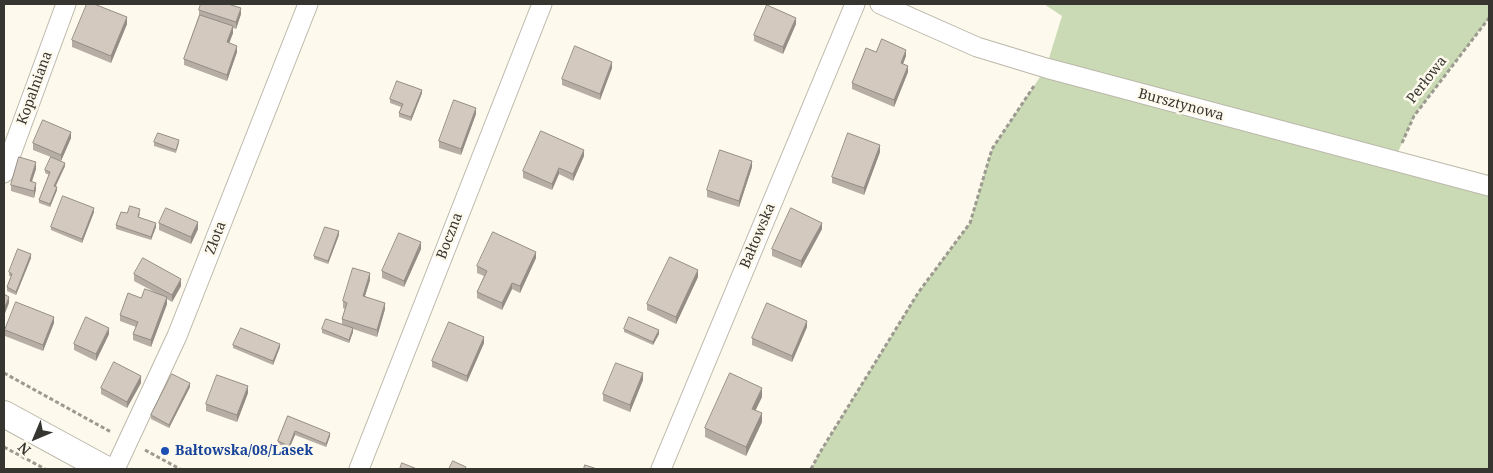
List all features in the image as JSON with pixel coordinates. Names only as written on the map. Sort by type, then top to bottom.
[{"type":"main road","points":[[4,414],[105,469]]},
{"type":"street","name":"Kopalniana","points":[[4,172],[66,4]]},
{"type":"street","name":"Złota","points":[[115,469],[177,336],[308,4]]},
{"type":"street","name":"Boczna","points":[[359,469],[542,4]]},
{"type":"street","name":"Bałtowska","points":[[661,469],[855,4]]},
{"type":"street","name":"Bursztynowa","points":[[880,4],[977,47],[1046,68],[1489,186]]},
{"type":"path","name":"Perłowa","points":[[1394,162],[1414,116],[1489,18]]},
{"type":"path","points":[[811,469],[818,454],[918,293],[970,223],[992,149],[1046,68]]},
{"type":"path","points":[[4,373],[180,469]]},
{"type":"path","points":[[4,447],[45,469]]},
{"type":"green space","points":[[1044,4],[1489,4],[1489,18],[1414,116],[1394,161],[1489,186],[1489,469],[811,469],[918,293],[970,223],[992,149],[1046,68],[1062,16]]},
{"type":"building","points":[[87,4],[94,4],[127,17],[111,56],[72,40]]},
{"type":"building","points":[[201,4],[228,4],[241,8],[236,22],[199,10]]},
{"type":"building","points":[[767,5],[796,18],[783,47],[754,35]]},
{"type":"building","points":[[200,15],[233,26],[227,42],[237,46],[227,75],[184,59]]},
{"type":"building","points":[[882,39],[906,50],[901,63],[908,66],[894,100],[852,83],[866,48],[876,52]]},
{"type":"building","points":[[575,46],[612,62],[600,94],[562,79]]},
{"type":"building","points":[[397,81],[422,90],[411,117],[399,113],[403,104],[390,99]]},
{"type":"building","points":[[454,100],[476,108],[461,149],[439,141]]},
{"type":"building","points":[[43,120],[71,132],[61,155],[33,143]]},
{"type":"building","points":[[541,131],[584,150],[573,174],[559,168],[552,184],[523,171]]},
{"type":"building","points":[[158,133],[179,140],[176,150],[154,142]]},
{"type":"building","points":[[848,133],[880,145],[864,188],[832,177]]},
{"type":"building","points":[[720,150],[752,161],[739,201],[707,190]]},
{"type":"building","points":[[19,157],[36,162],[30,181],[36,183],[34,191],[11,185]]},
{"type":"building","points":[[51,157],[65,163],[54,186],[57,187],[50,204],[39,200],[50,172],[45,170]]},
{"type":"building","points":[[63,196],[94,208],[82,239],[51,227]]},
{"type":"building","points":[[130,206],[140,209],[138,217],[156,223],[151,237],[116,225],[121,212],[127,213]]},
{"type":"building","points":[[166,208],[198,222],[191,237],[159,223]]},
{"type":"building","points":[[791,208],[822,223],[801,261],[772,249]]},
{"type":"building","points":[[325,227],[339,231],[328,261],[314,256]]},
{"type":"building","points":[[493,232],[536,252],[520,286],[512,283],[502,303],[477,292],[487,271],[477,266]]},
{"type":"building","points":[[399,233],[421,242],[404,281],[382,271]]},
{"type":"building","points":[[18,249],[31,254],[16,292],[7,287],[12,274],[9,272]]},
{"type":"building","points":[[670,257],[698,270],[676,317],[647,304]]},
{"type":"building","points":[[143,258],[181,279],[172,295],[134,274]]},
{"type":"building","points":[[353,268],[370,273],[363,296],[385,303],[377,330],[342,319],[347,303],[343,301]]},
{"type":"building","points":[[145,289],[167,297],[151,340],[133,334],[138,322],[120,315],[128,293],[141,298]]},
{"type":"building","points":[[4,294],[9,297],[4,309]]},
{"type":"building","points":[[16,302],[54,317],[43,345],[5,330]]},
{"type":"building","points":[[767,303],[807,321],[792,356],[752,338]]},
{"type":"building","points":[[86,317],[109,328],[96,354],[74,344]]},
{"type":"building","points":[[629,317],[659,330],[653,342],[624,329]]},
{"type":"building","points":[[326,319],[353,328],[349,340],[322,329]]},
{"type":"building","points":[[449,322],[484,337],[467,376],[432,361]]},
{"type":"building","points":[[241,328],[280,344],[273,361],[233,345]]},
{"type":"building","points":[[114,362],[141,376],[127,402],[101,388]]},
{"type":"building","points":[[616,363],[643,373],[630,405],[603,394]]},
{"type":"building","points":[[730,373],[762,388],[752,409],[762,413],[746,447],[705,428]]},
{"type":"building","points":[[172,374],[190,383],[169,425],[151,415]]},
{"type":"building","points":[[217,375],[248,386],[237,415],[206,404]]},
{"type":"building","points":[[288,416],[330,433],[326,444],[295,431],[289,446],[278,441]]},
{"type":"building","points":[[453,461],[466,467],[465,469],[449,469]]},
{"type":"building","points":[[402,463],[417,469],[400,469]]},
{"type":"building","points":[[585,465],[597,469],[584,469]]},
{"type":"place","name":"Bałtowska/08/Lasek","points":[[165,451]]}]
